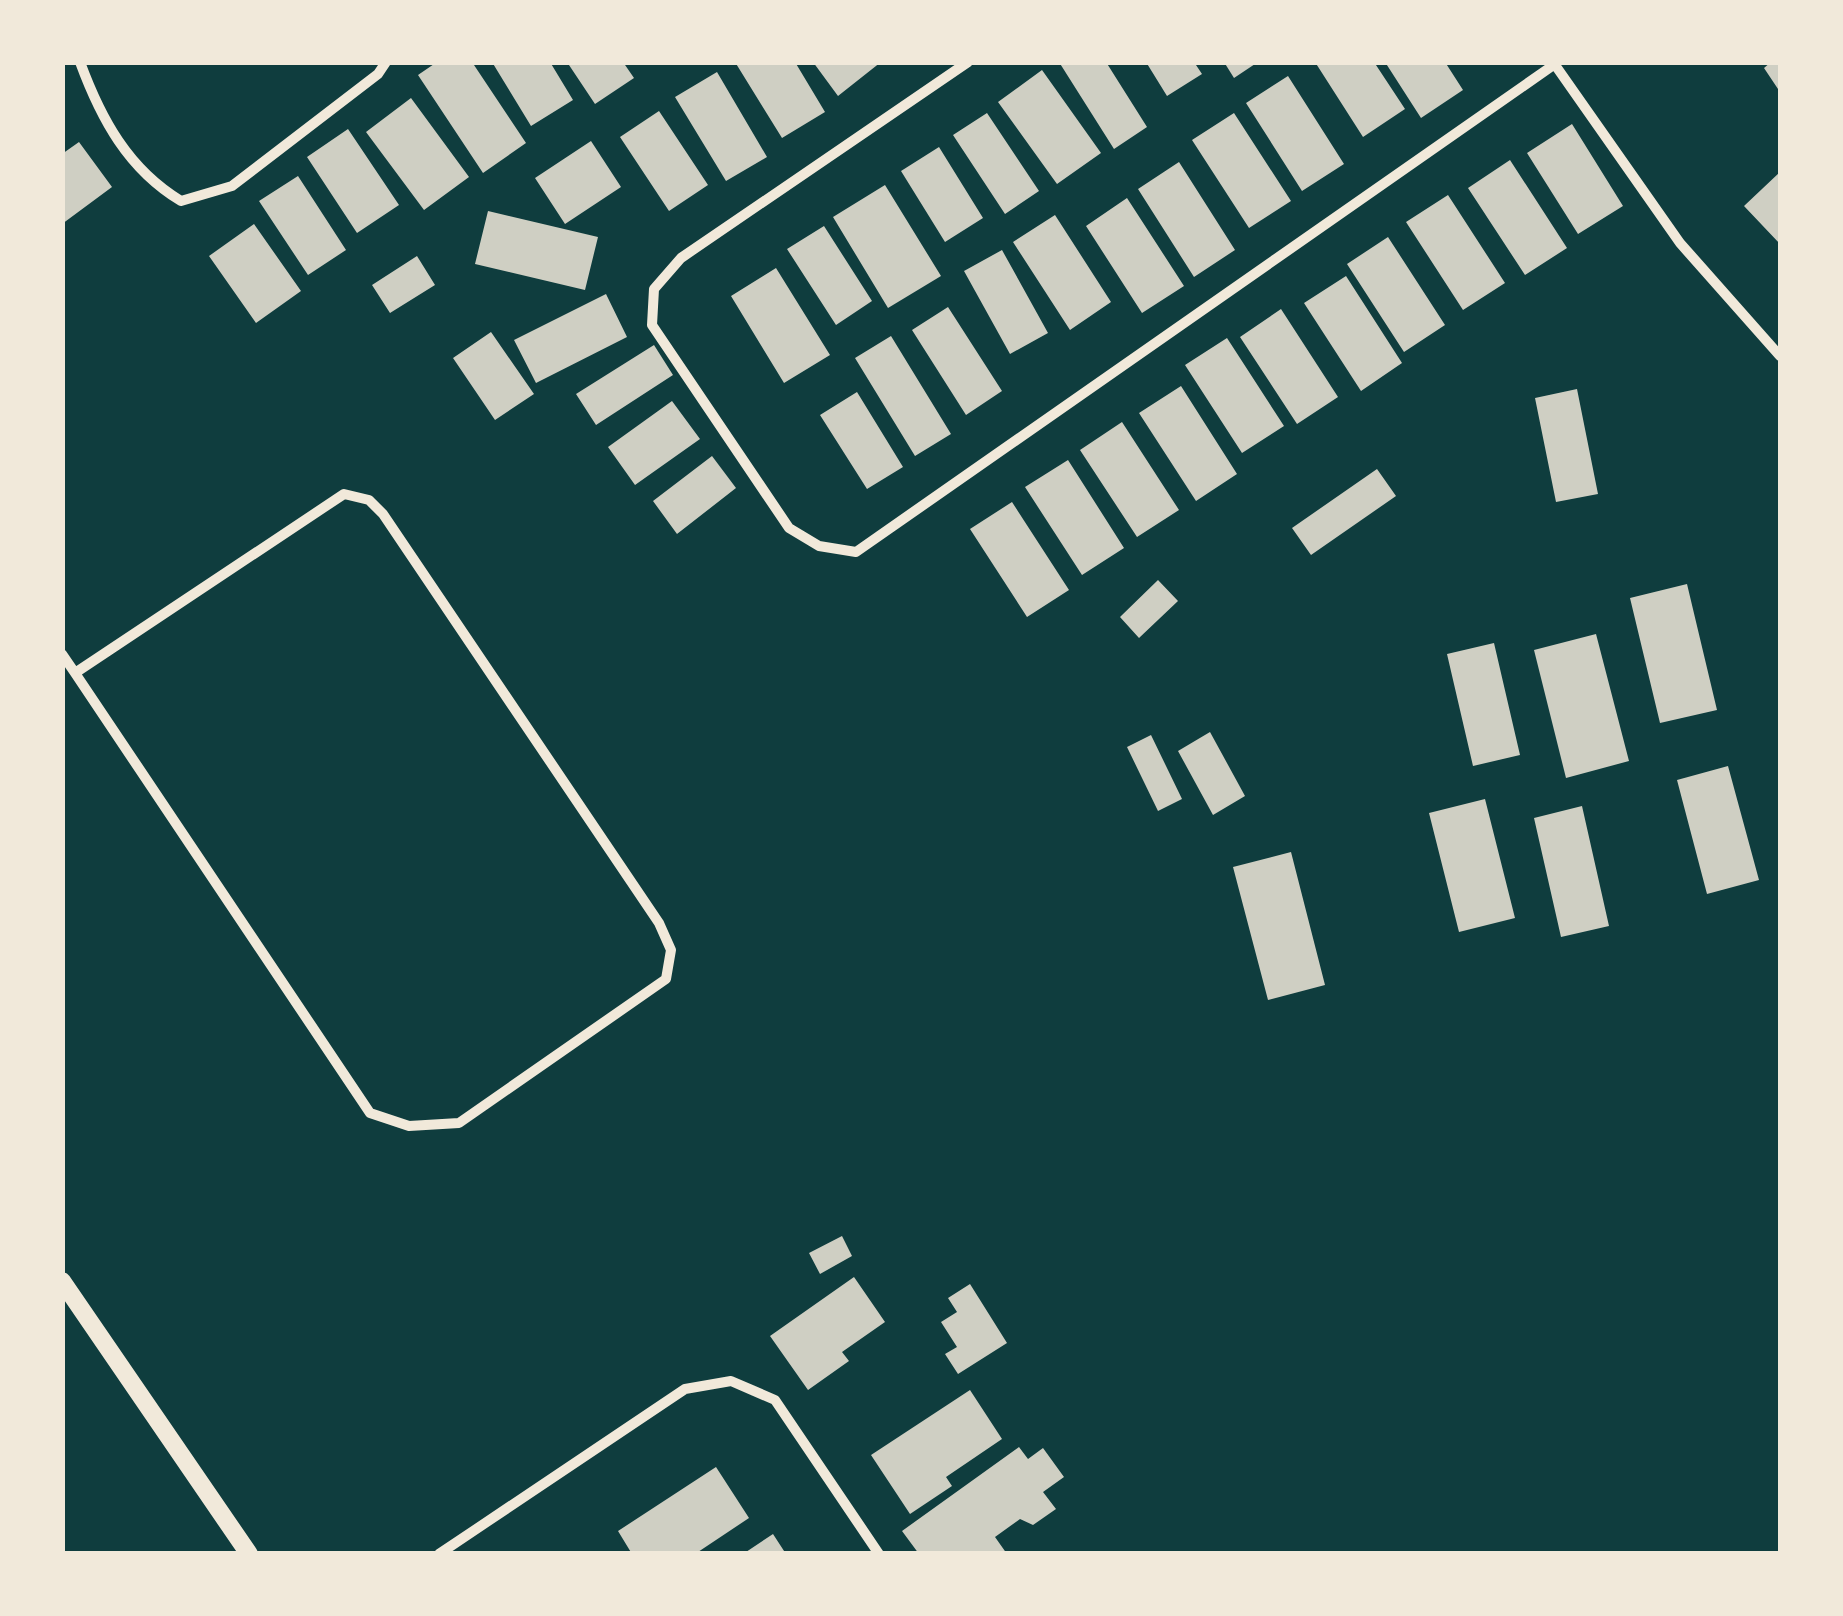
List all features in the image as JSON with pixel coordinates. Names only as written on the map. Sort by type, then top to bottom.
[{"type":"street","points":[[80,62],[101,119],[151,183],[181,201],[232,186],[378,74],[386,62]]},
{"type":"street","points":[[968,62],[681,258],[654,289],[652,325],[789,528],[820,546],[856,552],[1554,63],[1680,243],[1780,356]]},
{"type":"street","points":[[62,654],[370,1113],[409,1126],[459,1123],[666,979],[671,950],[659,924],[394,530],[368,500],[344,494],[75,673]]},
{"type":"street","points":[[62,1281],[249,1554]]},
{"type":"street","points":[[439,1554],[685,1389],[730,1381],[775,1400],[879,1554]]},
{"type":"building","points":[[437,62],[472,62],[526,143],[483,173],[418,75]]},
{"type":"building","points":[[492,62],[550,62],[573,100],[531,126]]},
{"type":"building","points":[[567,62],[623,62],[634,78],[595,104]]},
{"type":"building","points":[[735,62],[795,62],[825,112],[782,138]]},
{"type":"building","points":[[813,62],[881,62],[838,96]]},
{"type":"building","points":[[1059,62],[1106,62],[1147,127],[1114,149]]},
{"type":"building","points":[[1146,62],[1194,62],[1202,74],[1167,96]]},
{"type":"building","points":[[1224,62],[1258,62],[1234,78]]},
{"type":"building","points":[[1315,62],[1374,62],[1405,109],[1363,137]]},
{"type":"building","points":[[1385,62],[1445,62],[1463,90],[1421,118]]},
{"type":"building","points":[[1771,62],[1780,62],[1780,92],[1764,68]]},
{"type":"building","points":[[1042,70],[1101,153],[1057,184],[998,102]]},
{"type":"building","points":[[717,72],[767,157],[726,181],[675,97]]},
{"type":"building","points":[[1288,76],[1344,164],[1302,191],[1246,103]]},
{"type":"building","points":[[411,98],[469,177],[424,210],[366,132]]},
{"type":"building","points":[[659,111],[708,185],[669,211],[620,137]]},
{"type":"building","points":[[987,113],[1039,191],[1005,214],[953,135]]},
{"type":"building","points":[[1234,113],[1291,201],[1249,228],[1192,140]]},
{"type":"building","points":[[1572,124],[1623,206],[1578,234],[1527,153]]},
{"type":"building","points":[[348,129],[399,205],[357,233],[307,157]]},
{"type":"building","points":[[591,141],[621,187],[565,224],[535,178]]},
{"type":"building","points":[[79,142],[112,187],[62,224],[62,154]]},
{"type":"building","points":[[939,147],[983,218],[945,242],[901,171]]},
{"type":"building","points":[[1510,160],[1567,248],[1525,275],[1468,188]]},
{"type":"building","points":[[1179,162],[1235,250],[1194,277],[1138,189]]},
{"type":"building","points":[[1780,172],[1780,244],[1744,206]]},
{"type":"building","points":[[298,176],[346,250],[308,275],[259,201]]},
{"type":"building","points":[[885,185],[941,276],[888,308],[833,217]]},
{"type":"building","points":[[1448,195],[1505,283],[1463,310],[1406,222]]},
{"type":"building","points":[[1127,198],[1184,286],[1142,313],[1086,226]]},
{"type":"building","points":[[488,211],[598,237],[585,290],[475,264]]},
{"type":"building","points":[[1055,215],[1111,302],[1070,330],[1013,242]]},
{"type":"building","points":[[254,224],[301,291],[256,323],[209,256]]},
{"type":"building","points":[[824,226],[872,301],[836,325],[787,249]]},
{"type":"building","points":[[1388,237],[1445,325],[1404,352],[1347,264]]},
{"type":"building","points":[[1002,250],[1048,333],[1010,354],[964,271]]},
{"type":"building","points":[[417,256],[435,285],[390,313],[372,285]]},
{"type":"building","points":[[776,268],[830,355],[784,383],[731,296]]},
{"type":"building","points":[[1346,276],[1402,363],[1361,391],[1304,303]]},
{"type":"building","points":[[606,294],[627,337],[536,383],[514,340]]},
{"type":"building","points":[[948,307],[1002,391],[966,415],[912,330]]},
{"type":"building","points":[[1281,309],[1338,397],[1297,424],[1240,337]]},
{"type":"building","points":[[491,332],[534,394],[495,420],[453,358]]},
{"type":"building","points":[[891,336],[951,434],[915,456],[855,358]]},
{"type":"building","points":[[1227,338],[1284,426],[1242,453],[1185,365]]},
{"type":"building","points":[[654,345],[673,375],[596,425],[576,394]]},
{"type":"building","points":[[1181,386],[1237,474],[1196,501],[1139,413]]},
{"type":"building","points":[[1577,389],[1598,494],[1556,502],[1535,398]]},
{"type":"building","points":[[857,392],[903,467],[867,489],[820,415]]},
{"type":"building","points":[[672,401],[700,439],[635,485],[608,447]]},
{"type":"building","points":[[1122,422],[1179,510],[1137,537],[1080,450]]},
{"type":"building","points":[[712,456],[736,488],[677,534],[653,501]]},
{"type":"building","points":[[1068,460],[1124,548],[1082,575],[1025,487]]},
{"type":"building","points":[[1377,469],[1396,496],[1311,555],[1292,528]]},
{"type":"building","points":[[1012,502],[1069,590],[1027,617],[970,529]]},
{"type":"building","points":[[1158,580],[1178,601],[1139,638],[1120,617]]},
{"type":"building","points":[[1687,584],[1717,710],[1660,723],[1630,598]]},
{"type":"building","points":[[1596,634],[1629,761],[1566,778],[1534,650]]},
{"type":"building","points":[[1494,643],[1520,755],[1473,766],[1447,654]]},
{"type":"building","points":[[1210,732],[1245,796],[1213,815],[1178,751]]},
{"type":"building","points":[[1151,735],[1182,799],[1158,811],[1127,747]]},
{"type":"building","points":[[1728,766],[1759,880],[1707,894],[1677,780]]},
{"type":"building","points":[[1485,799],[1515,918],[1459,932],[1429,813]]},
{"type":"building","points":[[1582,806],[1609,926],[1561,937],[1534,818]]},
{"type":"building","points":[[1291,852],[1325,985],[1268,1000],[1233,867]]},
{"type":"building","points":[[842,1236],[852,1256],[820,1274],[809,1253]]},
{"type":"building","points":[[854,1277],[885,1322],[842,1352],[849,1361],[808,1390],[770,1336]]},
{"type":"building","points":[[970,1284],[1007,1343],[958,1374],[945,1354],[957,1347],[941,1322],[957,1312],[948,1298]]},
{"type":"building","points":[[970,1390],[1002,1439],[946,1477],[952,1486],[910,1514],[871,1455]]},
{"type":"building","points":[[1019,1447],[1028,1459],[1043,1448],[1064,1477],[1043,1492],[1056,1509],[1033,1525],[1020,1519],[995,1537],[1007,1554],[919,1554],[902,1531]]},
{"type":"building","points":[[716,1467],[749,1518],[695,1554],[632,1554],[618,1531]]},
{"type":"building","points":[[773,1534],[786,1554],[743,1554]]}]
